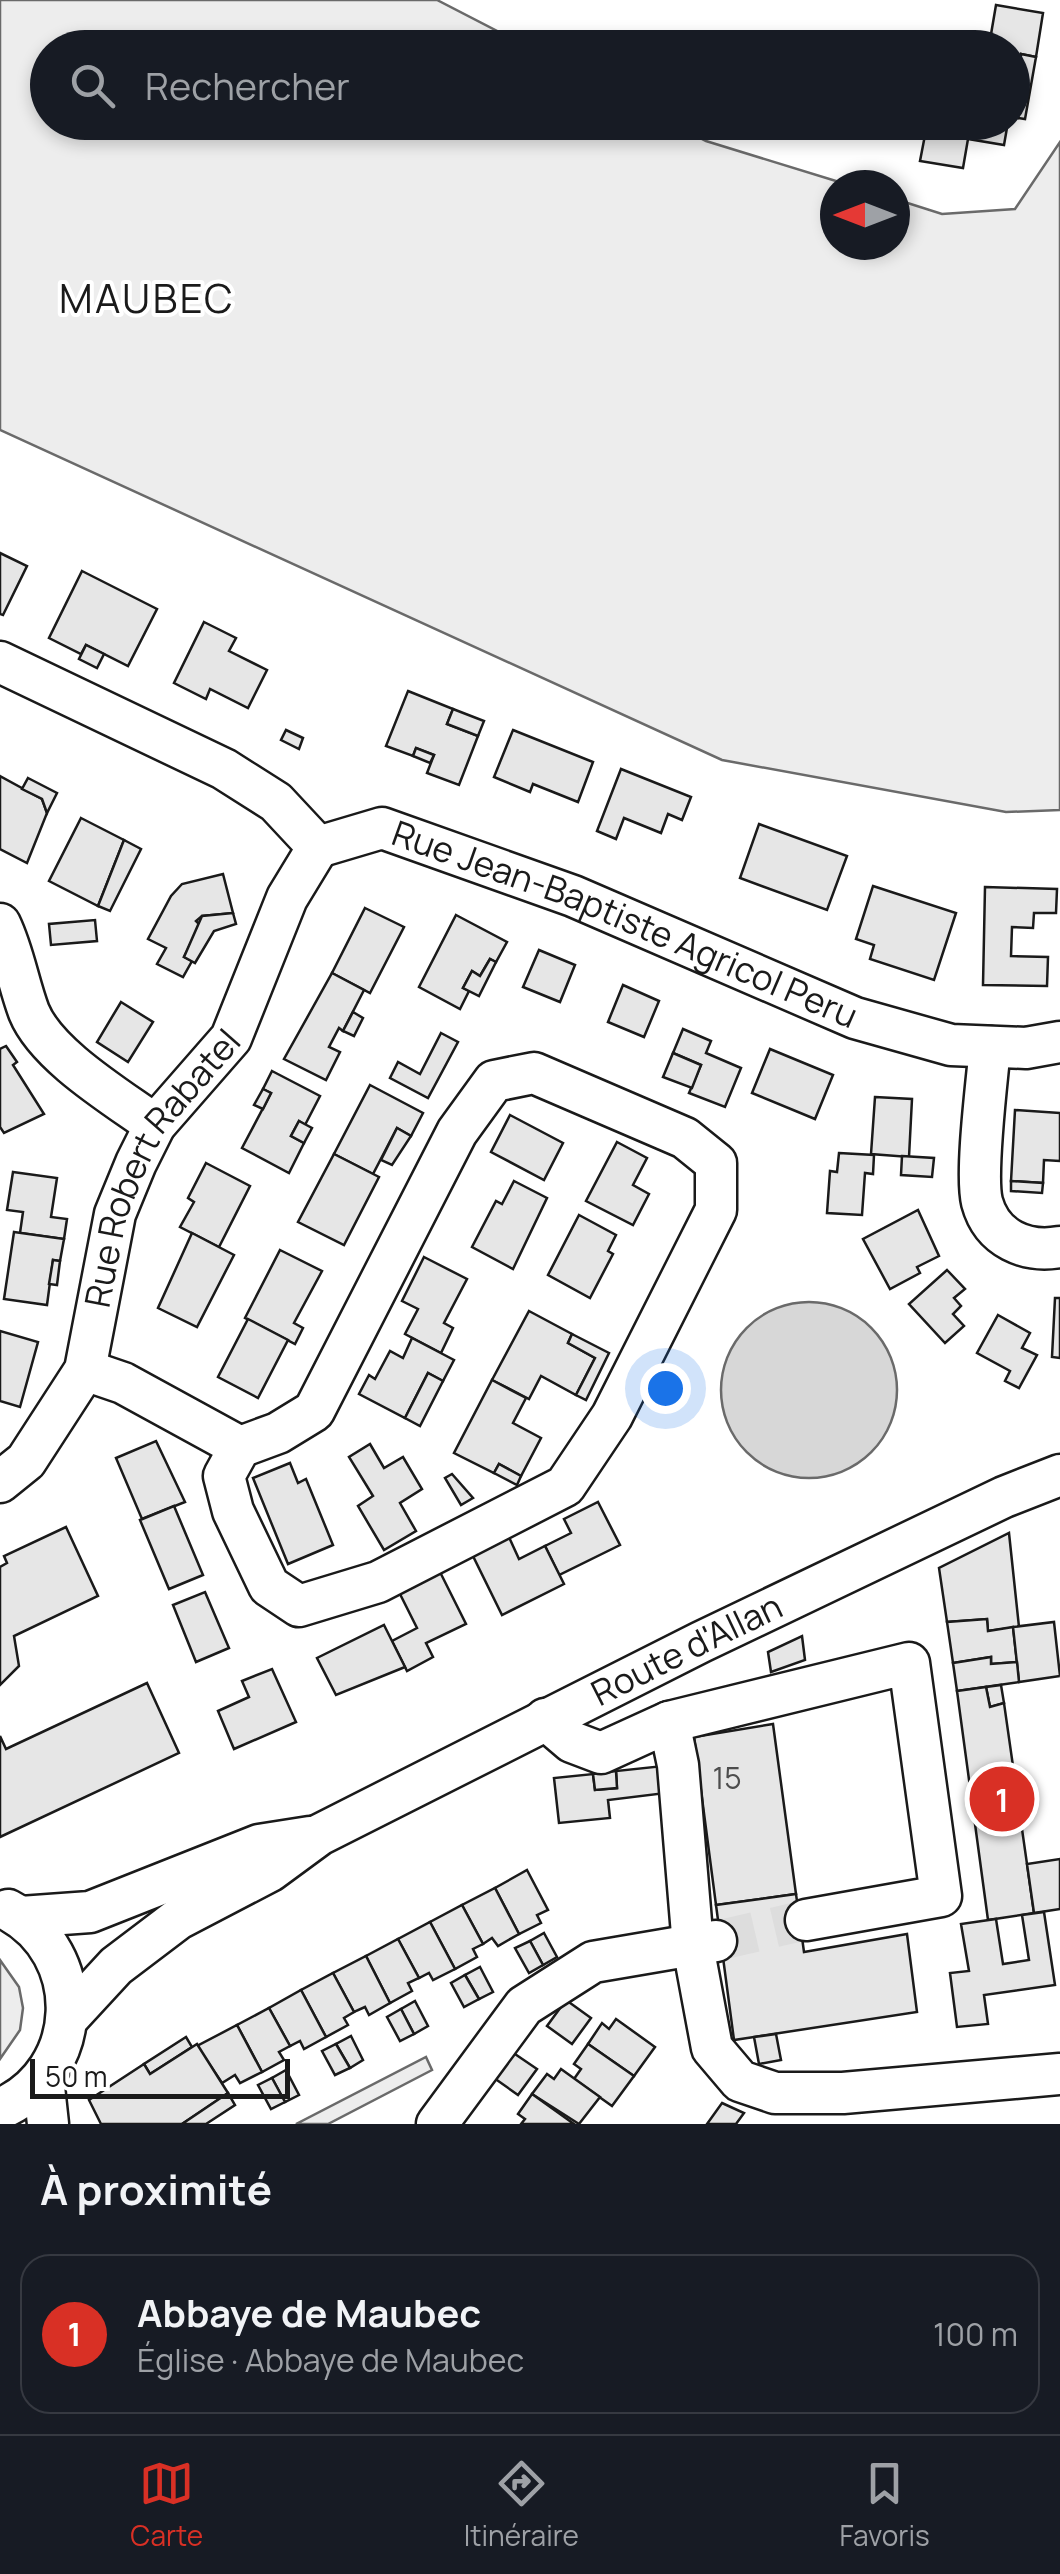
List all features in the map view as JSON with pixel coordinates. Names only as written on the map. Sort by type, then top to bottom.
[{"type":"street","points":[[0,662],[224,769],[276,802],[318,847]]},
{"type":"street","name":"Rue Jean-Baptiste Agricol Peru","points":[[318,847],[382,828],[573,896],[855,1018],[951,1045],[990,1047],[1060,1042]]},
{"type":"street","name":"Rue Robert Rabatel","points":[[0,1482],[26,1461],[85,1370],[115,1214],[156,1125],[231,1038],[287,898],[318,847]]},
{"type":"street","points":[[0,924],[30,1016],[64,1057],[156,1125]]},
{"type":"street","points":[[990,1047],[982,1201],[995,1226],[1008,1240],[1028,1250],[1060,1247]]},
{"type":"street","points":[[85,1370],[123,1383],[240,1447],[278,1433],[314,1411],[457,1132],[494,1080],[534,1073],[685,1138],[716,1164],[716,1210],[612,1416],[565,1486],[378,1582],[299,1606],[270,1586],[233,1511],[224,1476],[240,1447]]},
{"type":"street","name":"Route d'Allan","points":[[68,2018],[116,1966],[178,1919],[270,1871],[319,1836],[545,1719],[893,1550],[1060,1475]]},
{"type":"street","points":[[545,1719],[572,1742],[601,1754],[669,1722],[910,1663],[941,1896],[806,1920]]},
{"type":"street","points":[[669,1722],[705,1944],[712,2048],[740,2080],[775,2092],[842,2093],[1060,2074]]},
{"type":"street","name":"Route d'Allan","points":[[11,1911],[90,1912],[258,1845],[319,1836]]},
{"type":"street","points":[[0,2108],[43,2078],[56,2060],[68,2018],[63,1972],[39,1932],[11,1911]]},
{"type":"street","points":[[438,2124],[524,2006],[593,1962],[705,1944]]},
{"type":"street","points":[[43,2078],[48,2124]]},
{"type":"shaded area","points":[[0,0],[437,0],[495,30],[30,30],[30,140],[704,140],[820,176],[820,260],[910,260],[910,204],[942,214],[1015,209],[1060,142],[1060,810],[1006,812],[722,760],[0,430]]},
{"type":"shaded area","points":[[809,1302],[843,1309],[871,1328],[890,1356],[897,1390],[890,1424],[871,1452],[843,1471],[809,1478],[775,1471],[747,1452],[728,1424],[721,1390],[728,1356],[747,1328],[775,1309]]},
{"type":"shaded area","points":[[0,1960],[19,1987],[23,2008],[20,2030],[0,2059]]},
{"type":"shaded area","points":[[426,2057],[432,2070],[328,2124],[296,2124]]},
{"type":"building","points":[[996,5],[1043,13],[1036,57],[1030,56],[1030,30],[992,30]]},
{"type":"building","points":[[1030,56],[1036,57],[1030,91]]},
{"type":"building","points":[[924,140],[968,140],[963,168],[920,161]]},
{"type":"building","points":[[974,140],[1005,140],[1004,145]]},
{"type":"building","points":[[0,553],[27,566],[3,615],[0,614]]},
{"type":"building","points":[[82,571],[157,609],[128,666],[86,645],[81,654],[49,638]]},
{"type":"building","points":[[204,622],[236,638],[229,651],[267,670],[248,708],[210,689],[206,699],[174,683]]},
{"type":"building","points":[[86,645],[104,654],[97,668],[79,659]]},
{"type":"building","points":[[408,691],[453,709],[447,724],[478,736],[459,785],[427,773],[434,755],[416,748],[413,756],[386,746]]},
{"type":"building","points":[[453,709],[484,721],[478,736],[447,724]]},
{"type":"building","points":[[286,730],[303,738],[299,749],[281,740]]},
{"type":"building","points":[[513,730],[593,762],[578,802],[533,784],[530,792],[494,777]]},
{"type":"building","points":[[416,748],[434,755],[430,763],[413,756]]},
{"type":"building","points":[[621,769],[691,797],[682,820],[668,814],[661,833],[624,818],[616,839],[597,831]]},
{"type":"building","points":[[0,776],[42,799],[47,813],[27,863],[0,849]]},
{"type":"building","points":[[28,778],[57,793],[47,813],[42,799],[22,789]]},
{"type":"building","points":[[81,818],[124,840],[98,906],[49,881]]},
{"type":"building","points":[[759,824],[847,856],[827,910],[740,878]]},
{"type":"building","points":[[124,840],[141,849],[110,911],[98,906]]},
{"type":"building","points":[[223,874],[233,913],[202,916],[196,921],[200,925],[184,957],[192,961],[183,977],[157,964],[166,948],[148,939],[171,896],[182,884]]},
{"type":"building","points":[[873,886],[956,913],[934,980],[870,959],[874,945],[856,939]]},
{"type":"building","points":[[985,887],[1057,889],[1056,913],[1034,913],[1033,928],[1012,927],[1011,956],[1048,957],[1047,986],[983,985]]},
{"type":"building","points":[[365,908],[404,927],[370,993],[332,973]]},
{"type":"building","points":[[233,913],[236,924],[214,931],[195,963],[184,957],[202,916]]},
{"type":"building","points":[[456,915],[507,942],[496,962],[490,959],[480,976],[472,971],[463,988],[469,991],[460,1009],[419,987]]},
{"type":"building","points":[[95,920],[97,941],[51,945],[49,924]]},
{"type":"building","points":[[539,950],[575,965],[560,1002],[523,987]]},
{"type":"building","points":[[490,959],[496,962],[479,996],[463,988],[472,971],[480,976]]},
{"type":"building","points":[[332,973],[364,990],[343,1031],[339,1028],[329,1047],[340,1052],[326,1080],[284,1059]]},
{"type":"building","points":[[623,985],[659,1001],[644,1037],[608,1022]]},
{"type":"building","points":[[121,1002],[153,1022],[128,1062],[97,1042]]},
{"type":"building","points":[[353,1012],[363,1018],[354,1036],[343,1031]]},
{"type":"building","points":[[683,1029],[711,1041],[706,1053],[741,1068],[725,1107],[689,1093],[701,1065],[673,1053]]},
{"type":"building","points":[[441,1033],[458,1042],[428,1098],[390,1078],[398,1062],[420,1074]]},
{"type":"building","points":[[6,1046],[17,1062],[13,1065],[44,1114],[4,1133],[0,1127],[0,1049]]},
{"type":"building","points":[[770,1049],[833,1075],[815,1119],[752,1093]]},
{"type":"building","points":[[673,1053],[701,1065],[692,1088],[663,1077]]},
{"type":"building","points":[[272,1071],[320,1096],[305,1125],[299,1121],[291,1136],[304,1143],[289,1173],[242,1148],[271,1093],[263,1089]]},
{"type":"building","points":[[370,1085],[423,1113],[411,1136],[397,1128],[373,1174],[334,1154]]},
{"type":"building","points":[[263,1089],[271,1093],[263,1109],[254,1105]]},
{"type":"building","points":[[875,1097],[912,1099],[909,1157],[871,1154]]},
{"type":"building","points":[[1015,1110],[1060,1113],[1060,1161],[1044,1160],[1043,1183],[1011,1181]]},
{"type":"building","points":[[510,1115],[563,1143],[544,1180],[491,1152]]},
{"type":"building","points":[[299,1121],[312,1128],[304,1143],[291,1136]]},
{"type":"building","points":[[397,1128],[411,1136],[392,1165],[381,1160]]},
{"type":"building","points":[[617,1142],[647,1158],[633,1185],[649,1194],[633,1225],[586,1201]]},
{"type":"building","points":[[839,1153],[874,1155],[873,1174],[865,1173],[862,1215],[827,1213],[830,1171],[837,1172]]},
{"type":"building","points":[[334,1154],[379,1177],[344,1245],[298,1222]]},
{"type":"building","points":[[902,1156],[934,1158],[932,1177],[901,1175]]},
{"type":"building","points":[[206,1163],[250,1186],[219,1247],[180,1227],[194,1202],[188,1198]]},
{"type":"building","points":[[13,1172],[57,1178],[51,1217],[67,1219],[64,1239],[20,1233],[23,1212],[7,1210]]},
{"type":"building","points":[[514,1181],[547,1198],[513,1269],[472,1247],[496,1201],[502,1204]]},
{"type":"building","points":[[1011,1181],[1043,1183],[1042,1193],[1011,1191]]},
{"type":"building","points":[[918,1210],[939,1256],[917,1267],[920,1273],[890,1289],[863,1239]]},
{"type":"building","points":[[579,1215],[616,1235],[608,1251],[613,1254],[590,1298],[548,1275]]},
{"type":"building","points":[[14,1232],[64,1239],[60,1261],[53,1260],[47,1305],[4,1299]]},
{"type":"building","points":[[192,1233],[234,1255],[197,1327],[158,1308]]},
{"type":"building","points":[[280,1250],[322,1271],[294,1323],[303,1328],[295,1344],[245,1318]]},
{"type":"building","points":[[424,1257],[467,1279],[444,1323],[453,1328],[441,1353],[405,1334],[418,1309],[402,1301]]},
{"type":"building","points":[[53,1260],[60,1261],[57,1285],[49,1284]]},
{"type":"building","points":[[947,1270],[965,1289],[954,1298],[961,1306],[953,1314],[964,1326],[945,1343],[909,1304]]},
{"type":"building","points":[[1055,1298],[1060,1298],[1060,1358],[1052,1357]]},
{"type":"building","points":[[529,1311],[572,1334],[568,1343],[595,1358],[576,1395],[541,1376],[529,1399],[492,1380]]},
{"type":"building","points":[[998,1315],[1030,1333],[1022,1348],[1037,1355],[1019,1388],[1005,1381],[1010,1371],[977,1353]]},
{"type":"building","points":[[248,1319],[288,1340],[258,1398],[218,1377]]},
{"type":"building","points":[[0,1331],[38,1342],[20,1407],[0,1401]]},
{"type":"building","points":[[572,1334],[609,1353],[586,1400],[576,1395],[595,1358],[568,1343]]},
{"type":"building","points":[[412,1338],[454,1360],[443,1381],[428,1373],[405,1418],[359,1394],[369,1375],[375,1379],[390,1351],[403,1358]]},
{"type":"building","points":[[428,1373],[443,1381],[420,1426],[405,1418]]},
{"type":"building","points":[[492,1380],[526,1398],[513,1423],[541,1438],[521,1476],[499,1464],[494,1473],[454,1453]]},
{"type":"building","points":[[156,1441],[185,1502],[142,1519],[116,1458]]},
{"type":"building","points":[[370,1444],[384,1468],[403,1457],[422,1489],[400,1503],[416,1531],[384,1550],[358,1506],[373,1496],[349,1457]]},
{"type":"building","points":[[290,1463],[298,1483],[306,1479],[333,1545],[288,1564],[253,1478]]},
{"type":"building","points":[[499,1464],[521,1476],[517,1485],[494,1473]]},
{"type":"building","points":[[452,1474],[473,1498],[461,1505],[445,1478]]},
{"type":"building","points":[[598,1502],[620,1545],[559,1575],[545,1546],[571,1533],[564,1519]]},
{"type":"building","points":[[174,1506],[203,1575],[169,1589],[140,1520]]},
{"type":"building","points":[[66,1527],[98,1596],[14,1636],[19,1666],[0,1685],[0,1567],[7,1563],[4,1556]]},
{"type":"building","points":[[1009,1533],[1019,1627],[988,1631],[987,1619],[947,1622],[939,1568]]},
{"type":"building","points":[[508,1535],[519,1559],[545,1546],[564,1584],[502,1615],[472,1554]]},
{"type":"building","points":[[439,1570],[466,1624],[426,1643],[433,1657],[407,1671],[392,1641],[417,1628],[398,1590]]},
{"type":"building","points":[[205,1592],[229,1648],[196,1662],[173,1605]]},
{"type":"building","points":[[987,1619],[988,1631],[1013,1627],[1017,1662],[991,1664],[991,1657],[953,1663],[947,1622]]},
{"type":"building","points":[[1054,1622],[1060,1676],[1019,1682],[1013,1627]]},
{"type":"building","points":[[384,1625],[405,1667],[336,1695],[317,1658]]},
{"type":"building","points":[[802,1636],[805,1660],[771,1672],[768,1652]]},
{"type":"building","points":[[991,1657],[991,1664],[1017,1662],[1019,1682],[957,1691],[953,1663]]},
{"type":"building","points":[[272,1669],[296,1722],[234,1749],[218,1711],[249,1697],[242,1681]]},
{"type":"building","points":[[147,1683],[179,1753],[0,1837],[0,1736],[6,1749]]},
{"type":"building","points":[[1001,1685],[1004,1703],[990,1707],[986,1687]]},
{"type":"building","points":[[986,1687],[990,1707],[1004,1703],[1034,1913],[988,1920],[957,1691]]},
{"type":"building","points":[[773,1724],[796,1894],[716,1905],[694,1737]]},
{"type":"building","points":[[663,1766],[666,1793],[608,1800],[610,1818],[559,1823],[554,1778],[593,1774],[595,1790],[617,1788],[616,1771]]},
{"type":"building","points":[[616,1771],[617,1788],[595,1790],[593,1774]]},
{"type":"building","points":[[1060,1859],[1060,1909],[1034,1913],[1027,1864]]},
{"type":"building","points":[[527,1870],[548,1910],[537,1915],[541,1923],[519,1934],[495,1888]]},
{"type":"building","points":[[495,1888],[519,1934],[498,1946],[492,1938],[483,1944],[462,1905]]},
{"type":"building","points":[[796,1894],[804,1952],[907,1934],[917,2012],[734,2040],[716,1905]]},
{"type":"building","points":[[462,1905],[483,1944],[473,1949],[477,1957],[455,1969],[430,1922]]},
{"type":"building","points":[[1044,1912],[1055,1985],[984,1995],[988,2024],[957,2027],[950,1973],[969,1971],[961,1924],[996,1919],[1003,1964],[1029,1960],[1022,1915]]},
{"type":"building","points":[[430,1922],[455,1969],[433,1980],[429,1973],[419,1978],[398,1939]]},
{"type":"building","points":[[544,1933],[557,1957],[543,1965],[530,1941]]},
{"type":"building","points":[[398,1939],[419,1978],[408,1983],[412,1991],[390,2003],[366,1956]]},
{"type":"building","points":[[530,1941],[543,1965],[529,1973],[515,1948]]},
{"type":"building","points":[[366,1956],[390,2003],[369,2015],[365,2007],[354,2012],[333,1973]]},
{"type":"building","points":[[480,1967],[493,1992],[479,1999],[465,1975]]},
{"type":"building","points":[[333,1973],[354,2012],[344,2018],[348,2025],[326,2037],[301,1990]]},
{"type":"building","points":[[465,1975],[479,1999],[464,2007],[451,1983]]},
{"type":"building","points":[[301,1990],[326,2037],[304,2049],[300,2041],[290,2046],[269,2008]]},
{"type":"building","points":[[566,2000],[591,2018],[572,2044],[547,2026]]},
{"type":"building","points":[[415,2001],[428,2026],[414,2034],[401,2009]]},
{"type":"building","points":[[269,2008],[290,2046],[279,2052],[284,2060],[262,2072],[237,2025]]},
{"type":"building","points":[[401,2009],[414,2034],[400,2041],[387,2017]]},
{"type":"building","points":[[616,2019],[655,2047],[634,2076],[588,2044],[602,2023],[609,2029]]},
{"type":"building","points":[[237,2025],[262,2072],[240,2083],[235,2075],[222,2083],[197,2046]]},
{"type":"building","points":[[776,2034],[781,2060],[759,2064],[754,2037]]},
{"type":"building","points":[[351,2036],[363,2060],[350,2068],[336,2044]]},
{"type":"building","points":[[186,2037],[192,2047],[150,2074],[144,2064]]},
{"type":"building","points":[[197,2044],[228,2093],[182,2124],[101,2124],[89,2100],[144,2064],[150,2074]]},
{"type":"building","points":[[336,2044],[350,2068],[335,2075],[322,2051]]},
{"type":"building","points":[[588,2044],[634,2076],[612,2106],[574,2079],[581,2069],[574,2064]]},
{"type":"building","points":[[512,2052],[537,2069],[518,2095],[494,2078]]},
{"type":"building","points":[[561,2069],[600,2097],[579,2124],[532,2094],[547,2074],[554,2079]]},
{"type":"building","points":[[286,2070],[299,2095],[285,2102],[272,2078]]},
{"type":"building","points":[[272,2078],[285,2102],[271,2109],[258,2085]]},
{"type":"building","points":[[228,2093],[235,2105],[206,2124],[182,2124]]},
{"type":"building","points":[[532,2094],[574,2124],[521,2124],[525,2119],[518,2114]]},
{"type":"building","points":[[722,2103],[744,2113],[736,2124],[707,2124]]},
{"type":"tunnel","points":[[716,1941],[806,1920]]},
{"type":"place","name":"Abbaye de Maubec","points":[[1002,1799]]},
{"type":"district","name":"MAUBEC","points":[[147,299]]}]
